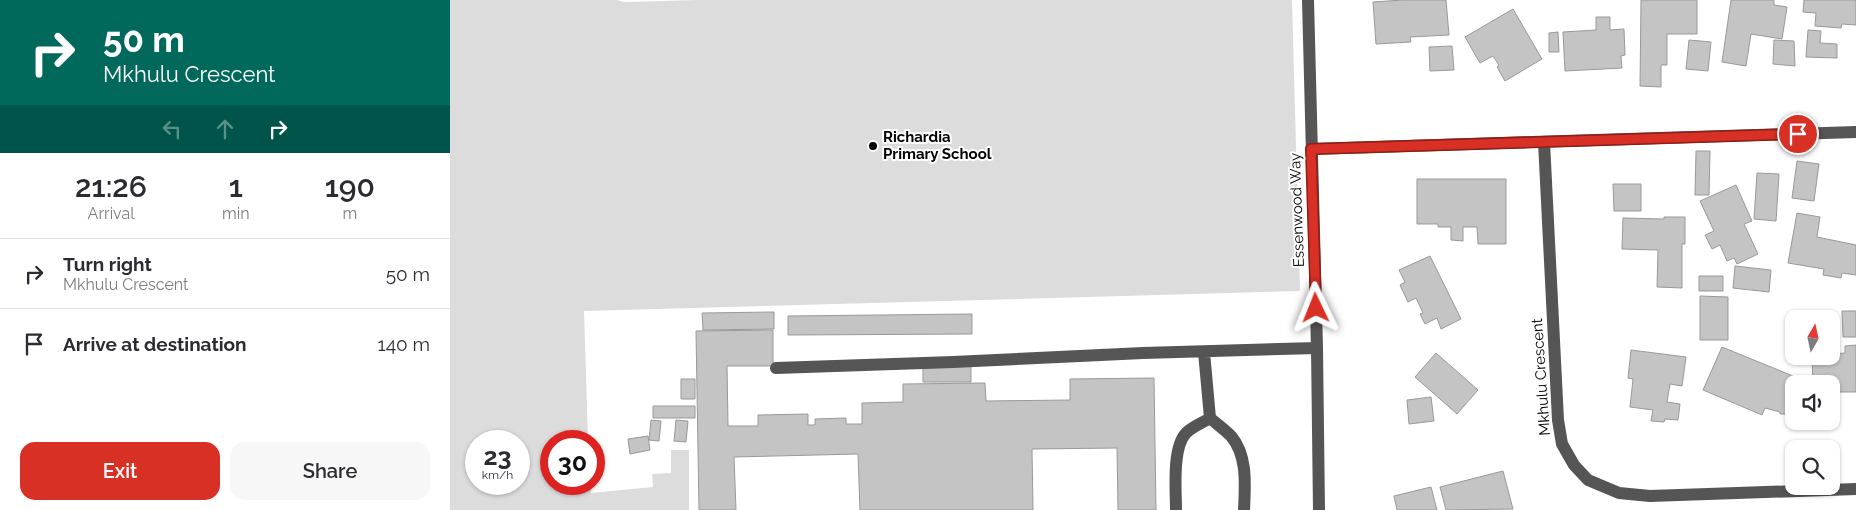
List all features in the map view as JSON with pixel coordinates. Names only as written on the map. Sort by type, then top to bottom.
[{"type":"street","name":"Essenwood Way","points":[[1308,0],[1319,510]]},
{"type":"street","points":[[1311,149],[1856,132]]},
{"type":"street","name":"Mkhulu Crescent","points":[[1544,142],[1558,420],[1562,444],[1579,470],[1588,480],[1619,493],[1650,496],[1856,489]]},
{"type":"street","points":[[776,368],[1317,348]]},
{"type":"street","points":[[1204,352],[1210,418],[1230,435],[1237,445],[1245,478],[1244,510]]},
{"type":"street","points":[[1176,510],[1177,452],[1182,439],[1188,431],[1210,418]]},
{"type":"shaded area","name":"Richardia Primary School","points":[[450,0],[616,0],[625,2],[699,0],[1292,0],[1300,291],[584,311],[588,430],[540,430],[540,495],[605,495],[605,492],[653,487],[652,474],[671,473],[671,450],[689,450],[689,510],[450,510]]},
{"type":"building","points":[[1446,0],[1449,35],[1410,37],[1411,42],[1376,44],[1373,2]]},
{"type":"building","points":[[1641,0],[1697,0],[1697,34],[1667,34],[1667,65],[1661,65],[1661,87],[1640,86]]},
{"type":"building","points":[[1731,0],[1774,0],[1774,5],[1787,7],[1782,39],[1751,34],[1746,66],[1722,62]]},
{"type":"building","points":[[1804,0],[1856,0],[1856,25],[1842,24],[1841,28],[1815,26],[1816,13],[1803,12]]},
{"type":"building","points":[[1513,9],[1542,59],[1505,81],[1497,67],[1499,65],[1493,56],[1480,63],[1465,37]]},
{"type":"building","points":[[1596,17],[1610,17],[1610,30],[1624,29],[1625,55],[1621,56],[1622,68],[1565,71],[1563,32],[1596,30]]},
{"type":"building","points":[[1808,30],[1821,31],[1820,43],[1837,44],[1837,58],[1806,57]]},
{"type":"building","points":[[1558,32],[1559,52],[1549,52],[1549,33]]},
{"type":"building","points":[[1689,40],[1711,42],[1708,71],[1686,69]]},
{"type":"building","points":[[1774,40],[1794,41],[1795,66],[1773,64]]},
{"type":"building","points":[[1452,46],[1454,70],[1430,71],[1429,47]]},
{"type":"building","points":[[1696,151],[1710,151],[1709,195],[1695,195]]},
{"type":"building","points":[[1797,161],[1819,164],[1814,201],[1792,198]]},
{"type":"building","points":[[1757,173],[1779,174],[1776,221],[1754,219]]},
{"type":"building","points":[[1417,179],[1506,179],[1506,244],[1478,244],[1477,227],[1463,227],[1463,241],[1451,240],[1451,227],[1438,227],[1438,224],[1417,224]]},
{"type":"building","points":[[1613,184],[1641,184],[1641,211],[1614,211]]},
{"type":"building","points":[[1736,185],[1752,221],[1744,224],[1758,254],[1737,264],[1734,258],[1727,261],[1720,245],[1712,249],[1705,235],[1714,231],[1700,201]]},
{"type":"building","points":[[1797,213],[1820,217],[1817,237],[1856,245],[1856,275],[1842,273],[1841,278],[1823,275],[1824,269],[1788,263]]},
{"type":"building","points":[[1664,217],[1685,217],[1685,244],[1682,244],[1682,288],[1657,287],[1658,250],[1622,249],[1623,218],[1664,219]]},
{"type":"building","points":[[1430,256],[1461,319],[1441,329],[1437,318],[1425,324],[1420,314],[1423,313],[1416,298],[1408,302],[1400,285],[1405,282],[1399,270]]},
{"type":"building","points":[[1735,266],[1771,270],[1769,292],[1733,288]]},
{"type":"building","points":[[1699,276],[1723,276],[1723,291],[1699,291]]},
{"type":"building","points":[[1700,296],[1728,297],[1728,340],[1700,340]]},
{"type":"building","points":[[1842,311],[1856,311],[1856,337],[1843,337]]},
{"type":"building","points":[[774,312],[774,329],[703,330],[702,313]]},
{"type":"building","points":[[972,314],[972,334],[788,335],[788,316]]},
{"type":"building","points":[[773,330],[773,366],[727,366],[728,426],[758,426],[758,415],[808,414],[808,425],[815,425],[815,419],[846,418],[846,424],[862,424],[862,403],[903,402],[903,384],[985,383],[986,401],[1070,400],[1070,379],[1154,378],[1156,510],[1118,510],[1117,448],[1032,449],[1033,510],[860,510],[858,454],[734,457],[736,510],[699,510],[696,331]]},
{"type":"building","points":[[1856,345],[1856,392],[1840,392],[1840,375],[1813,375],[1812,365],[1840,365],[1840,353],[1845,353],[1845,346]]},
{"type":"building","points":[[1722,347],[1791,375],[1785,375],[1785,414],[1765,408],[1762,415],[1703,390]]},
{"type":"building","points":[[1631,350],[1686,357],[1682,386],[1670,384],[1667,402],[1680,404],[1678,420],[1651,421],[1653,410],[1630,407],[1633,379],[1628,378]]},
{"type":"building","points":[[1436,353],[1478,390],[1457,414],[1415,377]]},
{"type":"building","points":[[923,366],[971,366],[971,382],[923,382]]},
{"type":"building","points":[[681,379],[695,379],[695,399],[681,399]]},
{"type":"building","points":[[1431,397],[1434,421],[1409,424],[1407,400]]},
{"type":"building","points":[[653,406],[695,406],[695,418],[653,418]]},
{"type":"building","points":[[651,420],[661,421],[659,441],[649,440]]},
{"type":"building","points":[[676,420],[688,421],[686,442],[674,441]]},
{"type":"building","points":[[648,436],[650,450],[630,454],[628,439]]},
{"type":"building","points":[[1503,471],[1513,509],[1446,510],[1440,487]]},
{"type":"building","points":[[1431,487],[1437,510],[1397,510],[1394,496]]},
{"type":"place","name":"Richardia Primary School","points":[[873,146]]},
{"type":"route","points":[[1316,308],[1311,149],[1798,134]]}]
